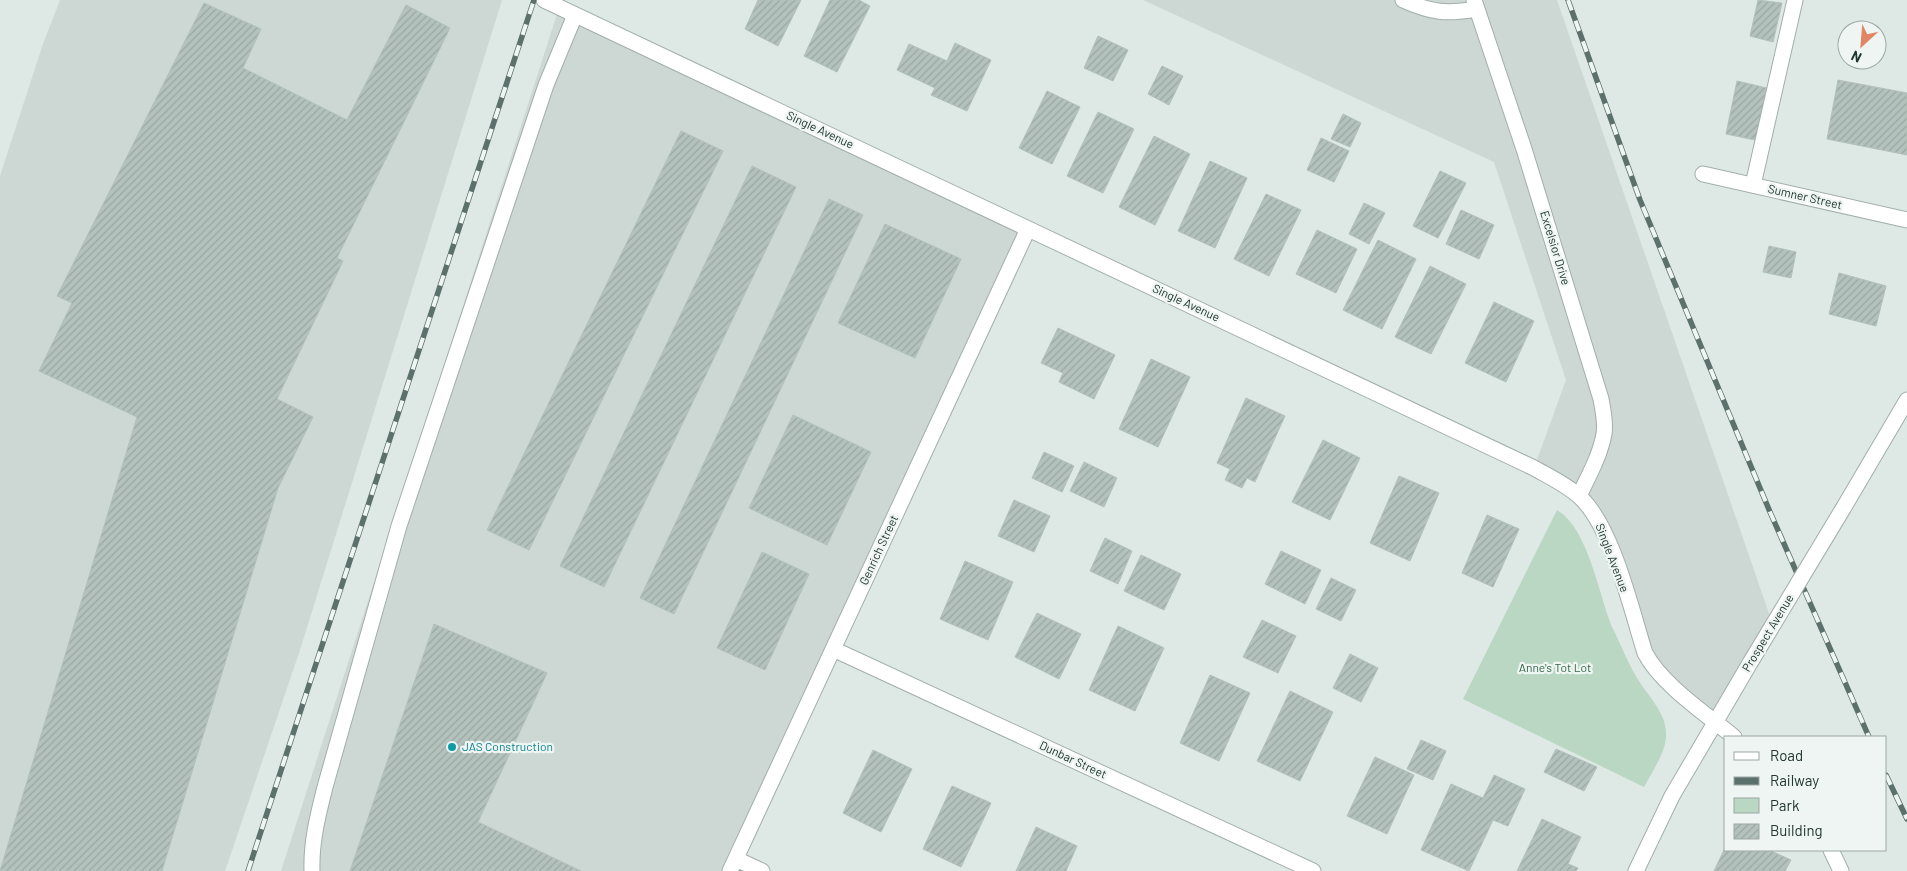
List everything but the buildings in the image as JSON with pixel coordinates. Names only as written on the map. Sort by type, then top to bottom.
[{"type":"street","name":"Single Avenue","points":[[544,0],[1534,468],[1579,496],[1595,516],[1608,541],[1645,653],[1651,665],[1672,686],[1733,736]]},
{"type":"street","points":[[1403,0],[1435,12],[1454,12],[1476,5]]},
{"type":"street","points":[[1753,185],[1795,0]]},
{"type":"street","name":"Excelsior Drive","points":[[1476,5],[1524,149],[1602,399],[1604,433],[1597,456],[1579,496]]},
{"type":"street","points":[[312,871],[317,820],[399,526],[546,85],[575,15]]},
{"type":"street","name":"Sumner Street","points":[[1703,174],[1907,220]]},
{"type":"street","name":"Genrich Street","points":[[733,865],[1028,229]]},
{"type":"street","name":"Prospect Avenue","points":[[1636,871],[1672,796],[1907,400]]},
{"type":"street","name":"Dunbar Street","points":[[833,650],[1313,871]]},
{"type":"street","points":[[1831,851],[1841,871]]},
{"type":"street","points":[[733,865],[762,871]]},
{"type":"shaded area","points":[[60,0],[502,0],[300,650],[225,871],[0,871],[0,176],[43,44]]},
{"type":"shaded area","points":[[1143,0],[1557,0],[1773,625],[1716,722],[1661,676],[1595,515],[1534,468],[1566,380],[1494,162]]},
{"type":"shaded area","points":[[558,11],[1028,229],[730,871],[281,871]]},
{"type":"green space","name":"Anne's Tot Lot","points":[[1557,510],[1568,519],[1577,532],[1592,565],[1613,629],[1634,672],[1663,719],[1666,735],[1664,748],[1644,787],[1463,699]]},
{"type":"railway","points":[[248,871],[534,0]]},
{"type":"railway","points":[[1568,0],[1640,200],[1770,512],[1869,736]]},
{"type":"railway","points":[[1887,777],[1907,819]]},
{"type":"place","name":"JAS Construction","points":[[452,747]]}]
